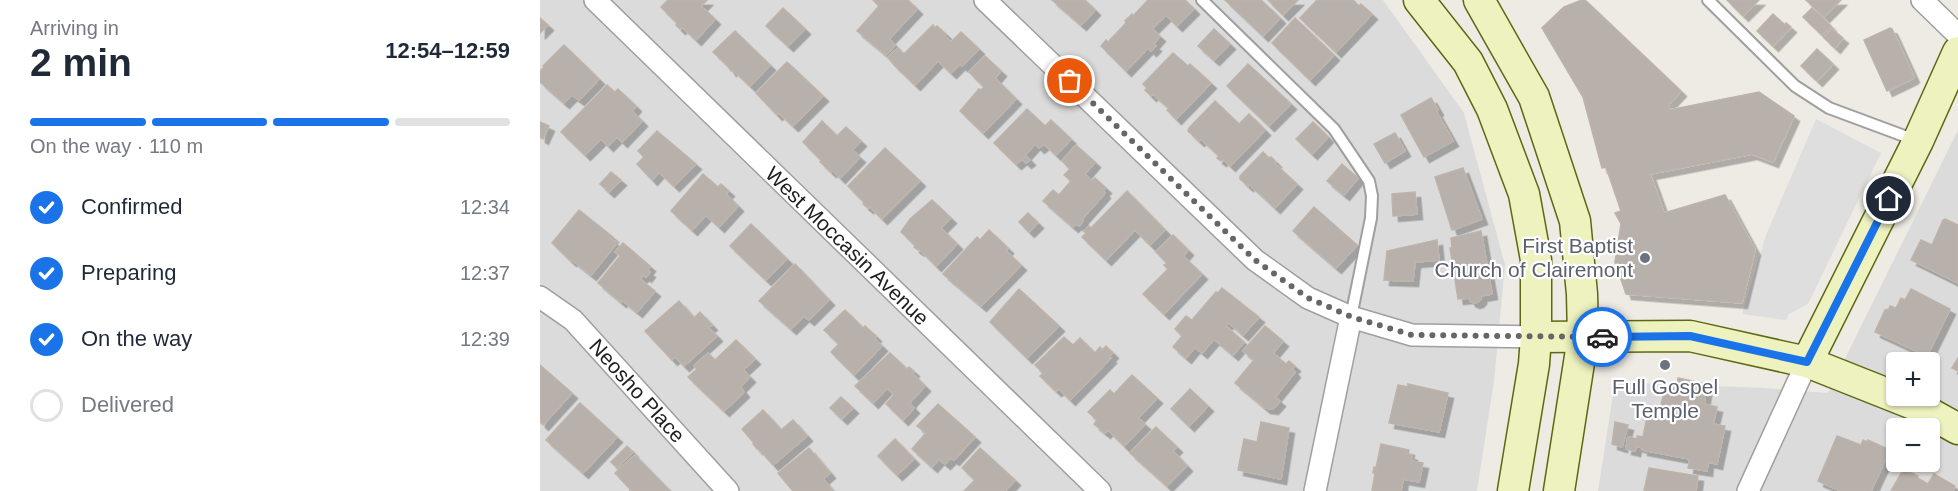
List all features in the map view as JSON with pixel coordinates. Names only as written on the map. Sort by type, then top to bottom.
[{"type":"main road","points":[[1419,0],[1468,62],[1492,109],[1524,194],[1536,260],[1536,337],[1534,364],[1513,491]]},
{"type":"main road","points":[[1479,0],[1534,97],[1575,221],[1582,294],[1583,337],[1559,491]]},
{"type":"main road","points":[[1807,362],[1918,141],[1958,52]]},
{"type":"main road","points":[[1536,337],[1690,336],[1807,362],[1913,404],[1958,429]]},
{"type":"street","name":"West Moccasin Avenue","points":[[595,0],[1100,491]]},
{"type":"street","points":[[985,0],[1255,260],[1308,298],[1352,317],[1412,335],[1536,337]]},
{"type":"street","points":[[1922,0],[1958,35]]},
{"type":"street","name":"Neosho Place","points":[[540,297],[573,320],[728,491]]},
{"type":"street","points":[[1315,491],[1352,317]]},
{"type":"street","points":[[1748,491],[1807,362]]},
{"type":"lane","points":[[1202,0],[1334,129],[1369,181],[1372,196],[1371,218],[1352,317]]},
{"type":"lane","points":[[1708,0],[1795,86],[1830,108],[1918,141]]},
{"type":"shaded area","points":[[540,0],[1383,0],[1464,113],[1505,265],[1494,381],[1477,491],[540,491]]},
{"type":"shaded area","points":[[1816,119],[1881,153],[1808,304],[1789,314],[1786,320],[1742,314],[1766,235]]},
{"type":"shaded area","points":[[1958,130],[1958,491],[1598,491],[1615,382],[1828,393]]},
{"type":"building","points":[[668,0],[707,0],[701,6],[715,19],[696,40],[682,27],[680,29],[661,7]]},
{"type":"building","points":[[873,0],[908,0],[917,9],[889,39],[895,45],[886,55],[857,31],[879,6]]},
{"type":"building","points":[[1052,0],[1085,0],[1095,10],[1081,25]]},
{"type":"building","points":[[1148,0],[1185,0],[1194,9],[1177,26],[1166,15],[1152,29],[1160,36],[1153,44],[1156,46],[1151,51],[1148,48],[1126,71],[1101,46],[1106,40],[1108,42],[1126,23],[1125,21]]},
{"type":"building","points":[[1225,0],[1261,0],[1280,18],[1263,36]]},
{"type":"building","points":[[1268,0],[1298,0],[1283,15]]},
{"type":"building","points":[[1317,0],[1353,0],[1372,14],[1336,52],[1300,18]]},
{"type":"building","points":[[1585,0],[1681,91],[1669,104],[1669,110],[1759,92],[1794,116],[1773,162],[1752,154],[1650,174],[1664,213],[1725,195],[1755,250],[1742,303],[1626,294],[1615,262],[1621,224],[1615,213],[1621,211],[1606,167],[1602,168],[1583,97],[1542,28],[1564,7]]},
{"type":"building","points":[[1727,0],[1759,0],[1743,16]]},
{"type":"building","points":[[1806,0],[1841,0],[1824,17]]},
{"type":"building","points":[[783,8],[805,29],[788,46],[766,26]]},
{"type":"building","points":[[1812,8],[1831,26],[1822,35],[1803,17]]},
{"type":"building","points":[[1773,14],[1785,25],[1786,23],[1791,27],[1773,46],[1757,31]]},
{"type":"building","points":[[540,18],[548,25],[540,33]]},
{"type":"building","points":[[1295,18],[1334,55],[1310,80],[1272,43]]},
{"type":"building","points":[[933,25],[946,34],[944,36],[951,42],[961,32],[979,49],[962,66],[960,64],[951,73],[938,61],[915,85],[888,57],[898,48],[904,54]]},
{"type":"building","points":[[1890,28],[1914,77],[1887,91],[1864,40]]},
{"type":"building","points":[[1214,29],[1230,44],[1214,60],[1198,46]]},
{"type":"building","points":[[1832,29],[1843,38],[1835,48],[1824,38]]},
{"type":"building","points":[[735,31],[770,65],[750,86],[732,69],[731,71],[713,52]]},
{"type":"building","points":[[564,45],[599,79],[579,100],[572,95],[564,103],[540,82],[540,71]]},
{"type":"building","points":[[1817,49],[1833,64],[1817,81],[1801,66]]},
{"type":"building","points":[[1173,53],[1188,66],[1190,64],[1211,83],[1176,119],[1167,110],[1169,108],[1145,90],[1147,88],[1143,84]]},
{"type":"building","points":[[985,56],[1001,71],[995,78],[1016,99],[983,133],[960,111],[979,89],[984,87],[969,72]]},
{"type":"building","points":[[787,62],[823,96],[793,126],[779,113],[777,115],[756,93]]},
{"type":"building","points":[[1248,64],[1291,104],[1269,126],[1227,86]]},
{"type":"building","points":[[607,85],[615,92],[618,89],[636,106],[632,111],[642,121],[622,142],[617,137],[608,146],[601,139],[585,155],[561,132]]},
{"type":"building","points":[[1431,98],[1453,141],[1424,157],[1401,115]]},
{"type":"building","points":[[1215,101],[1239,124],[1249,114],[1265,130],[1230,166],[1223,159],[1221,161],[1217,158],[1219,156],[1201,139],[1199,141],[1188,131]]},
{"type":"building","points":[[1027,109],[1045,126],[1051,120],[1071,139],[1056,155],[1044,144],[1039,148],[1035,144],[1025,155],[1030,160],[1026,163],[1022,159],[1016,164],[994,143]]},
{"type":"building","points":[[822,121],[837,136],[846,127],[861,141],[852,150],[860,157],[840,178],[820,162],[822,161],[803,142]]},
{"type":"building","points":[[540,122],[549,126],[543,139],[540,137]]},
{"type":"building","points":[[1313,122],[1328,137],[1312,154],[1296,139]]},
{"type":"building","points":[[657,131],[696,164],[674,186],[659,172],[652,180],[637,164],[644,157],[638,151]]},
{"type":"building","points":[[1395,133],[1405,151],[1385,163],[1374,144]]},
{"type":"building","points":[[1076,145],[1095,162],[1085,174],[1092,181],[1095,178],[1106,188],[1103,191],[1105,193],[1082,219],[1079,226],[1076,224],[1073,227],[1043,201],[1053,190],[1059,195],[1071,181],[1064,175],[1070,169],[1062,161]]},
{"type":"building","points":[[885,148],[920,181],[882,219],[869,206],[868,208],[863,204],[865,203],[848,186]]},
{"type":"building","points":[[1263,152],[1269,158],[1271,157],[1276,162],[1274,163],[1297,184],[1275,208],[1249,184],[1248,186],[1240,179],[1240,176]]},
{"type":"building","points":[[1342,164],[1358,178],[1344,195],[1327,181]]},
{"type":"building","points":[[1463,168],[1482,219],[1452,230],[1435,177]]},
{"type":"building","points":[[611,172],[621,180],[609,192],[600,184]]},
{"type":"building","points":[[703,174],[718,187],[721,184],[729,191],[726,194],[738,206],[719,227],[706,215],[692,230],[671,211]]},
{"type":"building","points":[[1127,191],[1165,230],[1150,245],[1135,230],[1106,260],[1082,237],[1086,233],[1084,231],[1089,226],[1091,228]]},
{"type":"building","points":[[1415,192],[1417,214],[1393,216],[1392,194]]},
{"type":"building","points":[[932,200],[951,218],[941,228],[957,244],[936,266],[901,232],[910,219]]},
{"type":"building","points":[[1314,207],[1357,245],[1336,268],[1293,231]]},
{"type":"building","points":[[579,210],[613,237],[611,239],[617,243],[591,275],[571,261],[552,243]]},
{"type":"building","points":[[1028,213],[1038,223],[1029,232],[1019,222]]},
{"type":"building","points":[[1945,219],[1958,225],[1958,283],[1911,260],[1921,240],[1932,245]]},
{"type":"building","points":[[751,224],[787,259],[766,280],[730,246]]},
{"type":"building","points":[[989,230],[1008,248],[1006,251],[1021,265],[981,306],[943,274],[977,237],[980,240]]},
{"type":"building","points":[[1481,231],[1492,294],[1481,296],[1478,302],[1474,303],[1469,298],[1458,299],[1450,248],[1452,248],[1451,238]]},
{"type":"building","points":[[1173,235],[1188,250],[1183,256],[1202,274],[1164,314],[1143,294],[1168,269],[1164,265],[1167,263],[1156,252]]},
{"type":"building","points":[[1437,240],[1439,260],[1415,262],[1413,281],[1384,280],[1387,251]]},
{"type":"building","points":[[623,243],[650,266],[647,270],[650,272],[646,277],[644,275],[640,279],[655,291],[637,312],[598,283],[620,256],[615,252]]},
{"type":"building","points":[[795,264],[829,300],[809,320],[804,316],[791,329],[759,301]]},
{"type":"building","points":[[1222,288],[1259,317],[1243,335],[1228,322],[1226,326],[1244,342],[1233,355],[1214,339],[1202,353],[1195,347],[1186,358],[1173,347],[1182,336],[1175,329],[1186,316],[1192,320]]},
{"type":"building","points":[[1019,289],[1059,326],[1027,358],[990,322]]},
{"type":"building","points":[[1911,289],[1950,309],[1929,352],[1918,352],[1875,332],[1885,310],[1890,306],[1896,308],[1901,298],[1905,300]]},
{"type":"building","points":[[679,301],[694,318],[700,312],[712,325],[708,327],[717,336],[684,366],[675,357],[672,360],[645,331]]},
{"type":"building","points":[[845,310],[863,328],[865,326],[876,336],[874,338],[882,346],[854,375],[831,352],[839,344],[824,330]]},
{"type":"building","points":[[1265,326],[1283,341],[1273,353],[1286,364],[1289,361],[1295,366],[1292,369],[1295,372],[1275,397],[1280,401],[1273,409],[1265,408],[1235,383],[1254,360],[1243,351]]},
{"type":"building","points":[[1064,337],[1073,345],[1080,338],[1095,353],[1100,347],[1102,350],[1106,346],[1113,353],[1109,357],[1111,358],[1070,400],[1040,376],[1043,373],[1035,365]]},
{"type":"building","points":[[736,340],[755,359],[743,370],[750,377],[740,387],[744,392],[724,411],[688,377],[697,369],[694,366],[708,353],[715,360]]},
{"type":"building","points":[[890,353],[907,369],[909,367],[914,371],[912,373],[925,386],[911,401],[910,404],[914,408],[903,420],[886,404],[894,395],[887,388],[873,403],[855,386]]},
{"type":"building","points":[[1958,358],[1958,371],[1952,368]]},
{"type":"building","points":[[540,365],[572,393],[543,425],[540,422]]},
{"type":"building","points":[[1132,375],[1157,398],[1138,418],[1145,424],[1124,446],[1108,430],[1105,433],[1094,424],[1097,420],[1088,412],[1110,390],[1114,394]]},
{"type":"building","points":[[1678,378],[1707,384],[1704,404],[1717,407],[1713,424],[1725,426],[1717,464],[1708,462],[1707,471],[1688,468],[1690,459],[1642,450],[1643,448],[1636,446],[1635,451],[1626,449],[1628,437],[1637,439],[1637,436],[1643,437],[1647,417],[1653,418],[1655,408],[1660,409],[1664,393],[1668,394],[1670,385],[1677,386]]},
{"type":"building","points":[[1408,384],[1448,393],[1439,432],[1389,423],[1398,385],[1408,387]]},
{"type":"building","points":[[1190,389],[1208,406],[1189,426],[1171,409]]},
{"type":"building","points":[[841,397],[853,408],[842,419],[830,408]]},
{"type":"building","points":[[580,403],[617,437],[583,473],[546,440]]},
{"type":"building","points":[[938,404],[975,437],[954,460],[951,458],[945,464],[939,459],[932,467],[912,449],[926,433],[917,426]]},
{"type":"building","points":[[763,410],[781,430],[793,420],[807,436],[773,465],[742,429]]},
{"type":"building","points":[[1261,422],[1289,428],[1281,479],[1238,470],[1244,439],[1257,442]]},
{"type":"building","points":[[1615,422],[1628,425],[1622,447],[1612,444]]},
{"type":"building","points":[[1156,427],[1177,447],[1173,451],[1187,466],[1167,486],[1130,453]]},
{"type":"building","points":[[1837,436],[1861,445],[1863,440],[1867,442],[1868,440],[1886,448],[1886,459],[1871,491],[1841,491],[1818,481]]},
{"type":"building","points":[[895,439],[914,459],[897,475],[878,456]]},
{"type":"building","points":[[1381,444],[1409,450],[1408,454],[1412,455],[1411,461],[1423,463],[1419,482],[1403,479],[1401,491],[1372,491],[1374,467],[1376,468]]},
{"type":"building","points":[[627,446],[633,452],[617,468],[611,462]]},
{"type":"building","points":[[809,448],[830,473],[823,479],[833,491],[793,491],[778,473]]},
{"type":"building","points":[[980,448],[1015,480],[1005,491],[964,491],[975,480],[962,468]]},
{"type":"building","points":[[635,455],[670,491],[629,491],[631,490],[615,473]]},
{"type":"building","points":[[1649,468],[1698,476],[1696,491],[1644,491]]},
{"type":"building","points":[[1902,472],[1910,472],[1928,484],[1934,474],[1955,486],[1953,491],[1891,491]]},
{"type":"way so far","points":[[1070,81],[1255,260],[1308,298],[1352,317],[1412,335],[1602,337]]},
{"type":"place","name":"First Baptist Church of Clairemont","points":[[1645,258]]},
{"type":"place","name":"Full Gospel Temple","points":[[1665,365]]},
{"type":"route","points":[[1602,337],[1690,336],[1807,362],[1889,199]]}]
